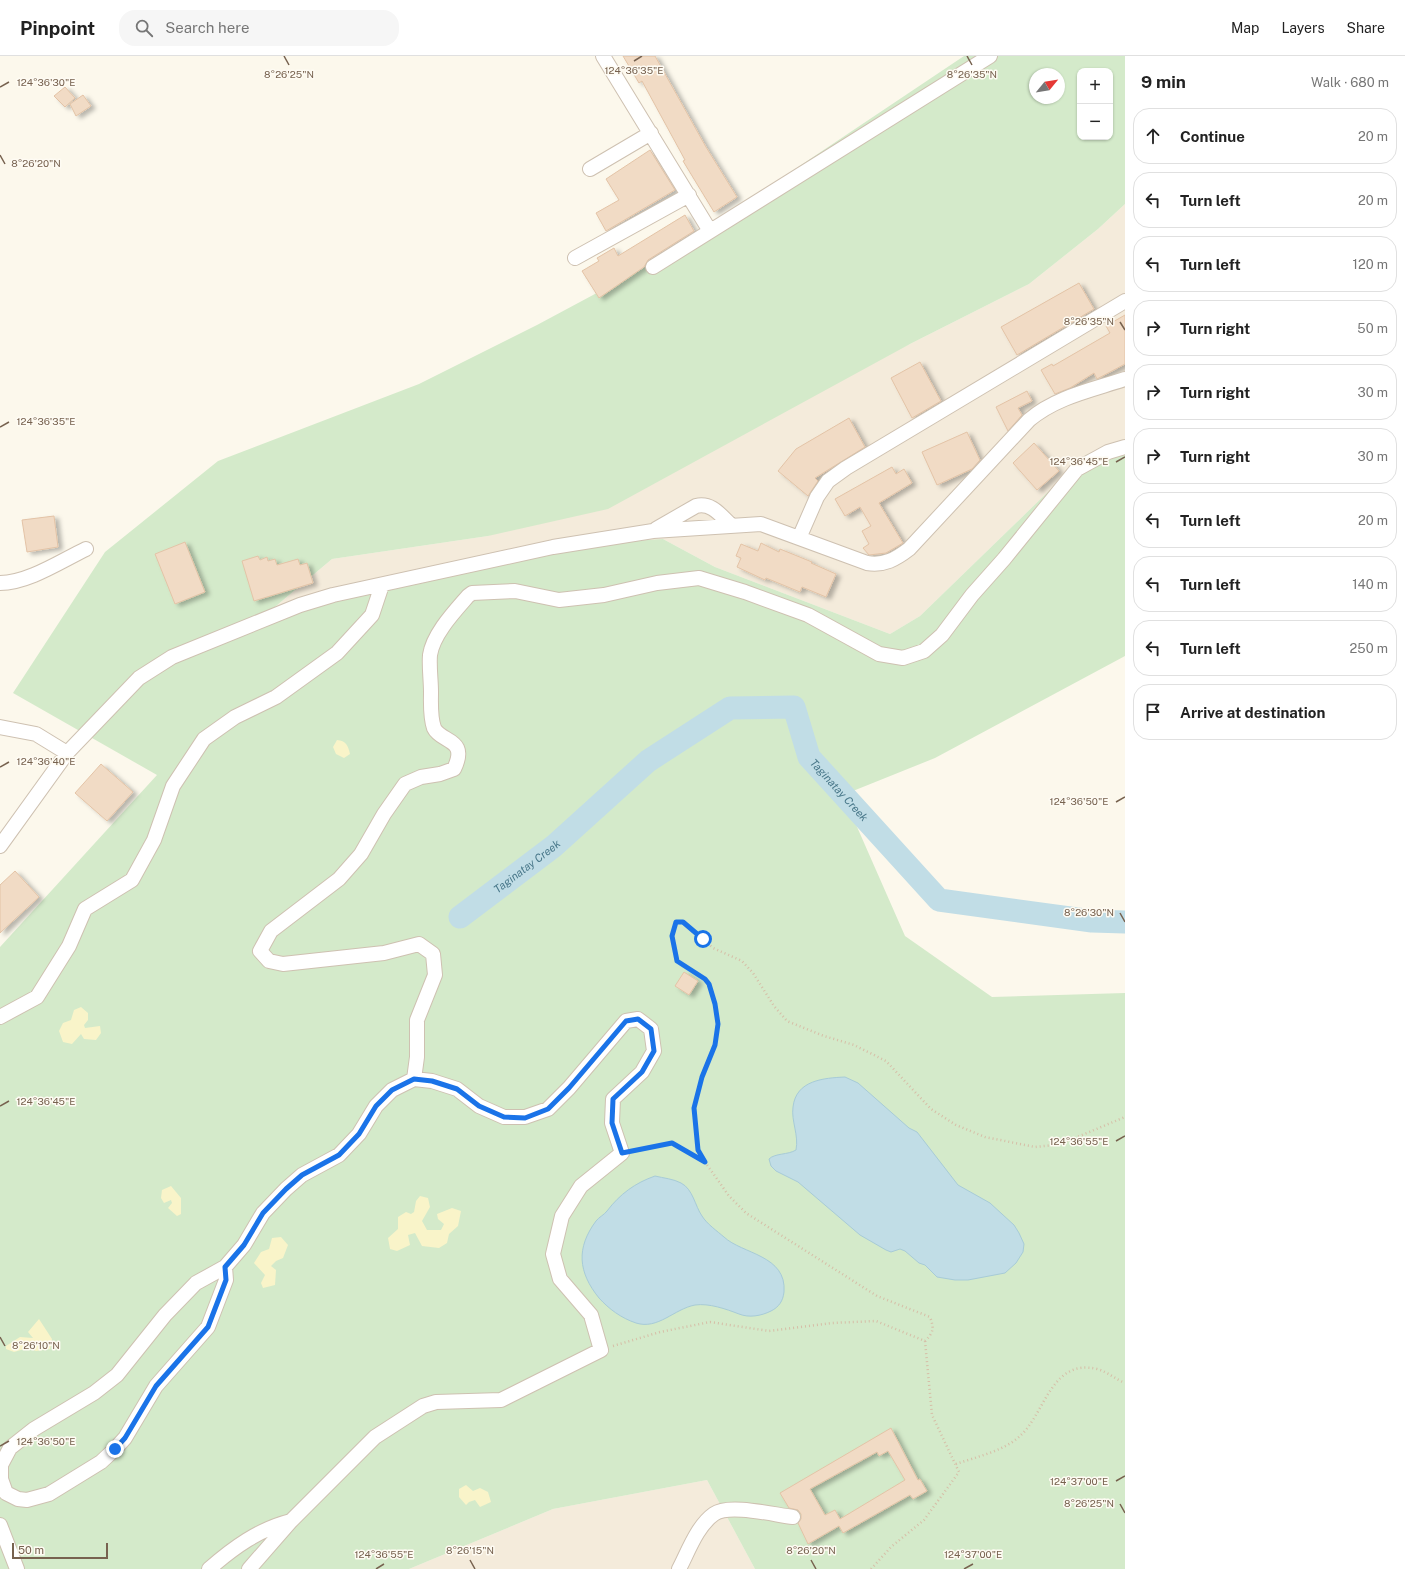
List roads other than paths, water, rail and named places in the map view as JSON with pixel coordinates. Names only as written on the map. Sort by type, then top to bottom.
[{"type":"street","points":[[603,56],[710,230]]},
{"type":"street","points":[[653,267],[990,56]]},
{"type":"street","points":[[590,169],[651,133]]},
{"type":"street","points":[[575,258],[689,195]]},
{"type":"street","points":[[800,536],[817,497],[828,482],[846,468],[1125,301]]},
{"type":"street","points":[[0,846],[68,753],[139,678],[172,657],[300,605],[333,595],[552,547],[653,531],[761,524],[800,536],[867,563],[875,564],[898,558],[909,549],[1029,420],[1041,410],[1055,402],[1125,379]]},
{"type":"street","points":[[414,1079],[417,1057],[417,1020],[435,975],[433,954],[420,944],[384,953],[284,964],[268,961],[260,951],[271,931],[338,879],[361,854],[384,814],[405,784],[421,777],[440,774],[454,769],[459,759],[457,749],[451,741],[435,730],[431,718],[430,654],[442,628],[468,596],[472,593],[515,591],[559,600],[604,595],[657,583],[699,578],[745,592],[808,615],[879,654],[903,658],[924,651],[942,635],[972,595],[1004,560],[1078,469],[1108,452],[1125,447]]},
{"type":"street","points":[[653,531],[696,506],[703,505],[710,506],[732,526]]},
{"type":"street","points":[[0,583],[9,583],[27,578],[86,549]]},
{"type":"street","points":[[0,1017],[37,997],[69,946],[85,909],[132,880],[154,840],[173,786],[204,739],[235,717],[276,697],[337,653],[372,615],[382,585]]},
{"type":"street","points":[[0,727],[36,734],[68,753]]},
{"type":"street","points":[[225,1267],[226,1280],[208,1327],[156,1386],[125,1438],[115,1449],[101,1462],[49,1494],[27,1500],[18,1499],[6,1493],[1,1479],[1,1465],[10,1448],[34,1429],[94,1393],[117,1375],[165,1315],[196,1283],[225,1267],[244,1245],[263,1213],[286,1189],[302,1175],[339,1155],[359,1134],[381,1101],[392,1090],[414,1079],[432,1081],[457,1089],[479,1106],[504,1117],[525,1118],[548,1109],[569,1088],[626,1021],[638,1019],[651,1029],[654,1051],[642,1072],[613,1099],[612,1123],[622,1153],[581,1186],[562,1216],[553,1254],[560,1279],[590,1315],[601,1350],[501,1400],[436,1402],[423,1406],[375,1437],[291,1522],[249,1569]]},
{"type":"street","points":[[679,1569],[706,1522],[719,1512],[732,1509],[793,1517]]},
{"type":"street","points":[[209,1569],[236,1545],[276,1525],[291,1522]]},
{"type":"street","points":[[2,1534],[17,1569]]},
{"type":"water","points":[[845,1077],[858,1083],[909,1128],[917,1132],[958,1185],[990,1203],[1014,1225],[1024,1244],[1023,1252],[1016,1263],[1005,1273],[968,1280],[955,1280],[937,1277],[925,1265],[919,1263],[905,1251],[900,1249],[891,1252],[860,1235],[798,1182],[776,1171],[771,1166],[769,1159],[772,1157],[796,1150],[797,1139],[793,1118],[793,1107],[795,1098],[799,1091],[812,1082],[828,1078]]},
{"type":"water","points":[[655,1176],[675,1180],[685,1186],[691,1193],[702,1216],[712,1227],[732,1243],[762,1257],[778,1270],[783,1280],[784,1292],[782,1301],[776,1308],[763,1314],[751,1316],[743,1315],[723,1308],[695,1305],[680,1310],[652,1324],[644,1324],[636,1323],[620,1316],[599,1298],[587,1279],[584,1269],[582,1260],[585,1241],[597,1220],[623,1194],[641,1182]]},
{"type":"waterway","name":"Taginatay Creek","points":[[460,917],[554,846],[648,761],[730,708],[794,707],[809,757],[939,900],[1092,921],[1125,922]]}]
